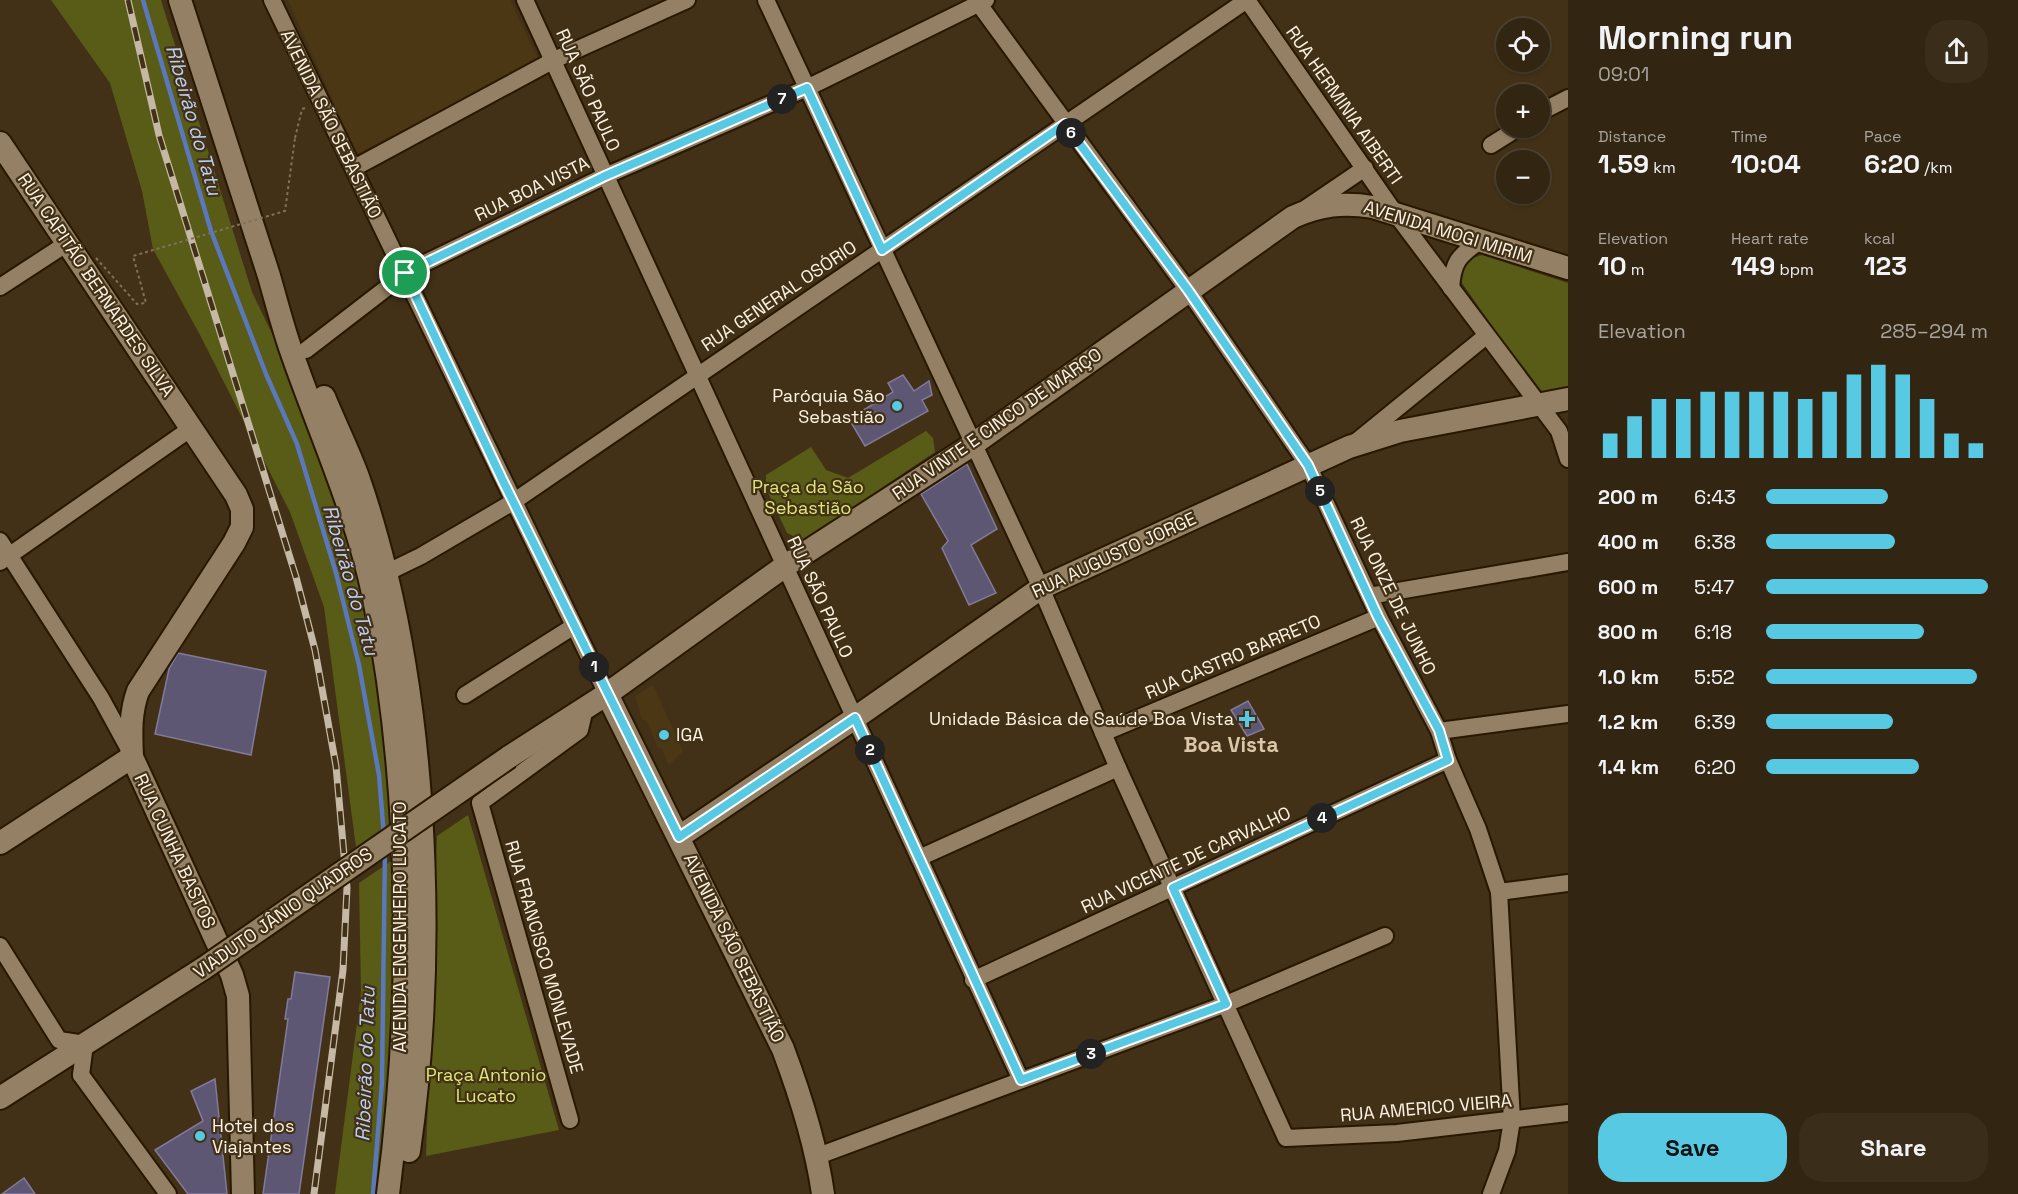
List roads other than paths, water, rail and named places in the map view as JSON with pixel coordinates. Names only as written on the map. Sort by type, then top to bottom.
[{"type":"main road","name":"AVENIDA ENGENHEIRO LUCATO","points":[[180,0],[270,281],[299,353],[358,476],[386,573],[413,722],[424,903],[421,1018],[413,1121],[403,1194]]},
{"type":"main road","name":"RUA CAPITÃO BERNARDES SILVA","points":[[0,143],[66,244],[193,427],[236,495],[242,509],[242,527],[234,543],[138,691]]},
{"type":"main road","name":"AVENIDA MOGI MIRIM","points":[[1293,217],[1318,206],[1349,203],[1395,213],[1478,242],[1568,268]]},
{"type":"main road","name":"RUA VINTE E CINCO DE MARÇO","points":[[509,757],[607,694],[785,566],[972,445],[1293,217]]},
{"type":"main road","name":"AVENIDA ENGENHEIRO LUCATO","points":[[299,353],[356,527],[374,597],[400,794],[404,866],[401,1040],[398,1122],[388,1194]]},
{"type":"main road","name":"RUA AUGUSTO JORGE","points":[[679,837],[1041,588],[1349,447],[1400,431],[1568,399]]},
{"type":"main road","points":[[356,527],[372,563],[386,573]]},
{"type":"main road","points":[[0,843],[132,757],[132,709],[138,691]]},
{"type":"main road","name":"AVENIDA SÃO SEBASTIÃO","points":[[607,694],[783,1049],[818,1156],[823,1194]]},
{"type":"main road","name":"RUA CUNHA BASTOS","points":[[132,757],[232,975],[238,996],[243,1194]]},
{"type":"main road","name":"VIADUTO JÂNIO QUADROS","points":[[0,1098],[204,968],[509,757]]},
{"type":"street","name":"AVENIDA SÃO SEBASTIÃO","points":[[272,0],[319,101],[354,168],[393,255],[405,273],[607,694]]},
{"type":"street","name":"RUA SÃO PAULO","points":[[525,0],[973,980],[1021,1080]]},
{"type":"street","points":[[354,168],[554,60],[687,0]]},
{"type":"street","points":[[766,0],[972,445],[1041,588],[1118,768],[1226,1004]]},
{"type":"street","name":"RUA GENERAL OSÓRIO","points":[[386,573],[421,556],[513,502],[1247,0]]},
{"type":"street","name":"RUA HERMINIA AIBERTI","points":[[1247,0],[1395,213],[1559,431],[1568,459]]},
{"type":"street","name":"RUA BOA VISTA","points":[[299,353],[405,273],[605,176],[807,88],[980,1]]},
{"type":"street","name":"RUA ONZE DE JUNHO","points":[[980,1],[1065,124],[1188,290],[1308,465],[1378,617],[1439,730],[1448,760],[1478,829],[1499,892],[1512,1120],[1507,1151],[1491,1194]]},
{"type":"street","points":[[1550,107],[1568,98]]},
{"type":"street","points":[[1550,110],[1568,108]]},
{"type":"street","points":[[1491,145],[1502,138]]},
{"type":"street","name":"RUA VINTE E CINCO DE MARÇO","points":[[1293,217],[1365,168]]},
{"type":"street","points":[[1451,288],[1458,257],[1478,242]]},
{"type":"street","points":[[0,287],[66,244]]},
{"type":"street","points":[[1349,447],[1486,336]]},
{"type":"street","points":[[5,559],[193,427]]},
{"type":"street","name":"RUA CUNHA BASTOS","points":[[0,542],[5,559],[101,699],[132,757]]},
{"type":"street","points":[[1369,596],[1568,561]]},
{"type":"street","name":"RUA CASTRO BARRETO","points":[[1103,733],[1378,617]]},
{"type":"street","points":[[465,695],[574,626]]},
{"type":"street","points":[[101,699],[113,703],[124,700],[138,691]]},
{"type":"street","name":"RUA FRANCISCO MONLEVADE","points":[[570,1120],[480,804],[579,730],[585,708]]},
{"type":"street","points":[[1439,730],[1568,714]]},
{"type":"street","name":"RUA VICENTE DE CARVALHO","points":[[973,980],[1448,760]]},
{"type":"street","points":[[919,858],[1118,768]]},
{"type":"street","points":[[1499,892],[1568,883]]},
{"type":"street","points":[[818,1156],[1226,1004],[1385,936]]},
{"type":"street","points":[[0,946],[59,1040],[85,1044],[81,1075]]},
{"type":"street","name":"RUA AMERICO VIEIRA","points":[[1226,1004],[1286,1138],[1397,1133],[1568,1113]]},
{"type":"street","points":[[52,1065],[81,1075],[168,1194]]},
{"type":"waterway","name":"Ribeirão do Tatu","points":[[143,0],[211,231],[266,374],[297,444],[336,573],[359,665],[379,775],[384,836]]},
{"type":"waterway","name":"Ribeirão do Tatu","points":[[373,1194],[382,1082],[385,850]]},
{"type":"railway","points":[[128,0],[159,135],[296,577],[315,650],[336,766],[347,888],[343,970],[314,1194]]},
{"type":"place","name":"Paróquia São Sebastião","points":[[897,406]]},
{"type":"place","name":"Unidade Básica de Saúde Boa Vista","points":[[1247,719]]},
{"type":"place","name":"IGA","points":[[664,735]]},
{"type":"place","name":"Hotel dos Viajantes","points":[[200,1136]]},
{"type":"district","name":"Boa Vista","points":[[1231,745]]},
{"type":"park label","name":"Praça da São Sebastião","points":[[808,497]]},
{"type":"park label","name":"Praça Antonio Lucato","points":[[486,1085]]}]
